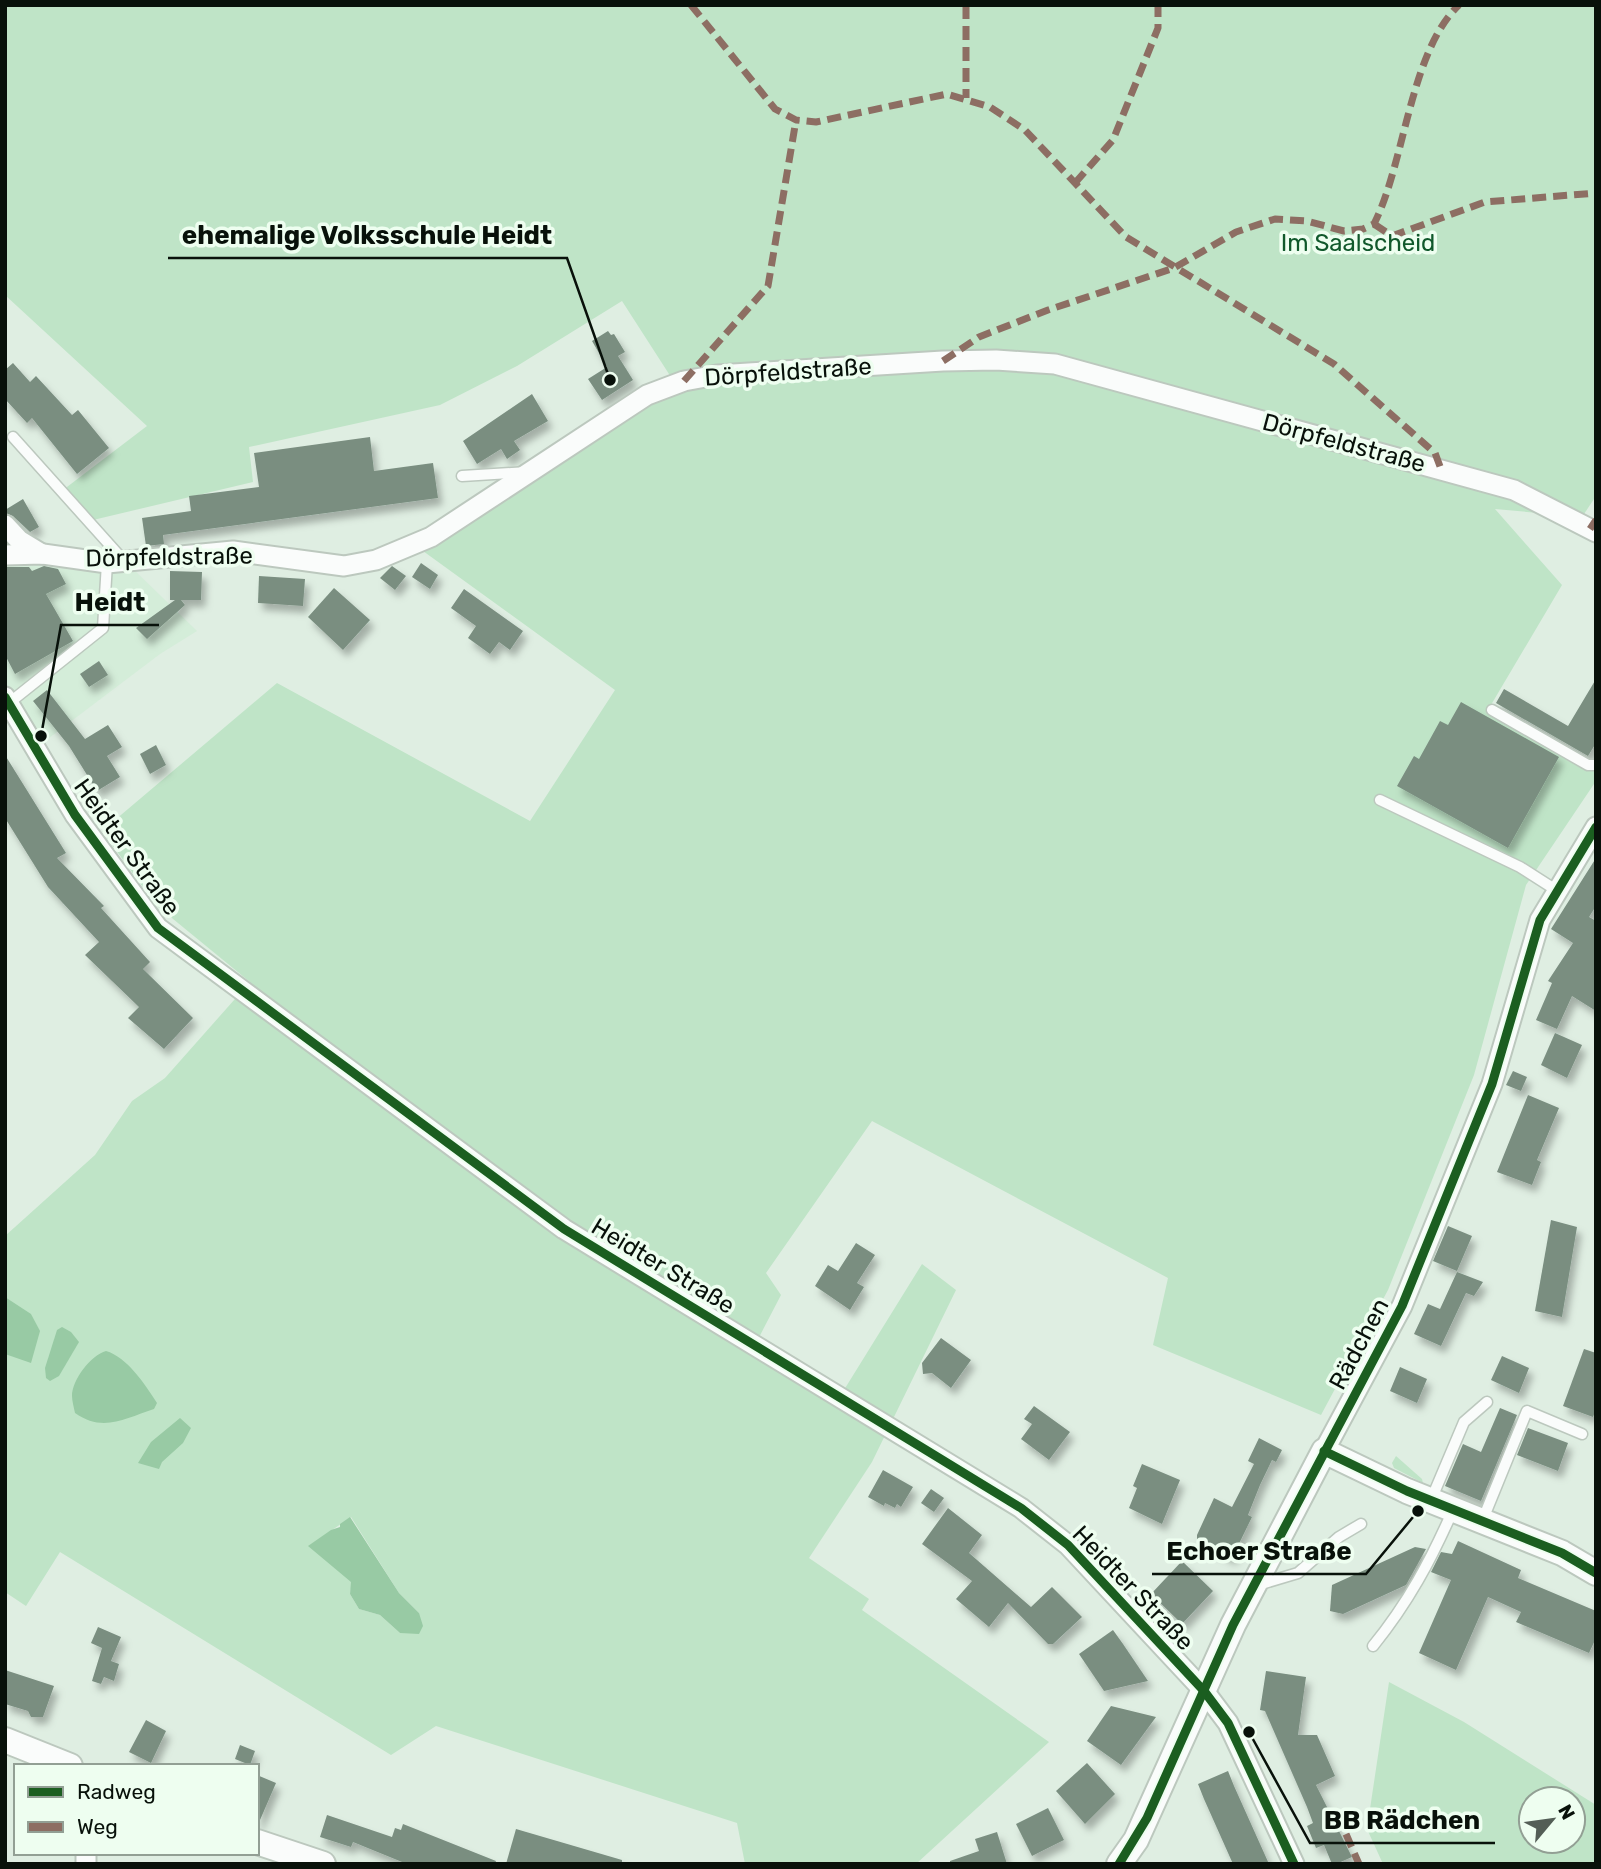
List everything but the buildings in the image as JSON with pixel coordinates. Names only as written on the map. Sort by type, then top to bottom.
[{"type":"street","name":"Dörpfeldstraße","points":[[5,555],[43,554],[116,563],[233,551],[344,566],[376,560],[431,537],[532,473],[647,394],[684,381],[717,375],[996,360],[1055,364],[1514,490],[1596,532]]},
{"type":"street","points":[[5,525],[19,540],[43,554]]},
{"type":"street","name":"Heidter Straße","points":[[7,700],[75,815],[158,928],[564,1229],[1020,1507],[1068,1545],[1204,1690],[1228,1723],[1294,1864]]},
{"type":"street","name":"Rädchen","points":[[1119,1864],[1136,1840],[1253,1588],[1407,1294],[1492,1084],[1540,920],[1596,827]]},
{"type":"street","points":[[1324,1451],[1442,1505],[1562,1553],[1596,1573]]},
{"type":"street","points":[[5,1740],[66,1764]]},
{"type":"street","points":[[259,1843],[323,1864]]},
{"type":"lane","points":[[7,700],[103,628],[116,563],[13,438]]},
{"type":"lane","points":[[462,476],[519,470],[532,473]]},
{"type":"lane","points":[[1492,710],[1588,765],[1596,765]]},
{"type":"lane","points":[[1380,800],[1520,867],[1556,890]]},
{"type":"lane","points":[[1373,1646],[1402,1610],[1429,1564],[1464,1422],[1487,1402]]},
{"type":"lane","points":[[1483,1520],[1527,1410],[1583,1434]]},
{"type":"lane","points":[[1253,1588],[1278,1577],[1298,1573],[1339,1537],[1361,1524]]},
{"type":"shaded area","points":[[5,559],[131,567],[197,631],[160,654],[45,741],[5,685]]},
{"type":"shaded area","points":[[5,1297],[31,1314],[40,1331],[31,1363],[5,1354]]},
{"type":"shaded area","points":[[62,1327],[71,1332],[79,1342],[59,1376],[50,1381],[46,1378],[45,1368],[57,1330]]},
{"type":"shaded area","points":[[106,1351],[121,1359],[135,1372],[157,1403],[154,1409],[105,1423],[85,1419],[75,1413],[72,1396],[75,1383],[94,1357]]},
{"type":"shaded area","points":[[180,1418],[191,1428],[183,1443],[162,1462],[159,1469],[138,1463],[151,1442]]},
{"type":"shaded area","points":[[350,1517],[399,1593],[419,1613],[423,1626],[419,1634],[400,1633],[380,1615],[359,1609],[350,1594],[351,1582],[308,1546],[340,1527],[340,1524]]},
{"type":"green space","name":"Im Saalscheid","points":[[5,5],[1596,5],[1596,496],[1582,517],[1495,509],[1562,585],[1488,710],[1596,772],[1596,781],[1526,885],[1474,1075],[1388,1290],[1321,1415],[1153,1345],[1168,1278],[872,1121],[766,1273],[781,1295],[755,1345],[839,1398],[922,1264],[956,1290],[872,1462],[809,1558],[869,1599],[862,1610],[1049,1742],[916,1864],[745,1864],[737,1823],[436,1726],[391,1755],[60,1552],[26,1606],[5,1592],[5,1236],[95,1155],[132,1101],[165,1078],[250,982],[156,905],[102,831],[277,683],[530,821],[615,690],[423,551],[678,388],[622,301],[517,366],[440,405],[249,447],[253,482],[93,520],[63,490],[147,426],[5,295]],"holes":[[[351,1517],[399,1593],[419,1613],[400,1633],[380,1615],[359,1609],[350,1594],[352,1582],[309,1546]]]},
{"type":"green space","points":[[1396,1456],[1422,1479],[1423,1483],[1394,1468],[1392,1463]]},
{"type":"green space","points":[[1389,1682],[1464,1722],[1564,1785],[1517,1785],[1517,1855],[1587,1855],[1587,1799],[1596,1805],[1596,1864],[1383,1864],[1367,1829]]},
{"type":"marked path","points":[[691,5],[775,109],[796,120],[816,122],[947,94],[990,107],[1025,130],[1126,237],[1334,364],[1435,453],[1441,469]]},
{"type":"marked path","points":[[966,5],[966,98]]},
{"type":"marked path","points":[[1075,183],[1113,140],[1158,28],[1158,5]]},
{"type":"marked path","points":[[943,361],[979,337],[1048,310],[1174,268],[1236,232],[1275,219],[1307,221],[1344,231],[1363,229],[1374,224],[1385,199],[1429,50],[1443,25],[1459,5]]},
{"type":"marked path","points":[[684,381],[768,286],[796,120]]},
{"type":"marked path","points":[[1374,224],[1392,236],[1485,202],[1596,193]]},
{"type":"marked path","points":[[1590,529],[1596,520]]},
{"type":"marked path","points":[[1346,1834],[1359,1864]]},
{"type":"cycle path","points":[[5,697],[75,815],[158,928],[564,1229],[1021,1508],[1068,1545],[1204,1691],[1228,1723],[1294,1864]]},
{"type":"cycle path","points":[[1119,1864],[1147,1818],[1233,1625],[1402,1306],[1492,1084],[1540,920],[1596,827]]},
{"type":"cycle path","points":[[1324,1451],[1407,1491],[1562,1553],[1596,1573]]},
{"type":"place","name":"ehemalige Volksschule Heidt","points":[[610,380]]},
{"type":"place","name":"Heidt","points":[[41,736]]},
{"type":"place","name":"Echoer Straße","points":[[1418,1511]]},
{"type":"place","name":"BB Rädchen","points":[[1249,1732]]}]
